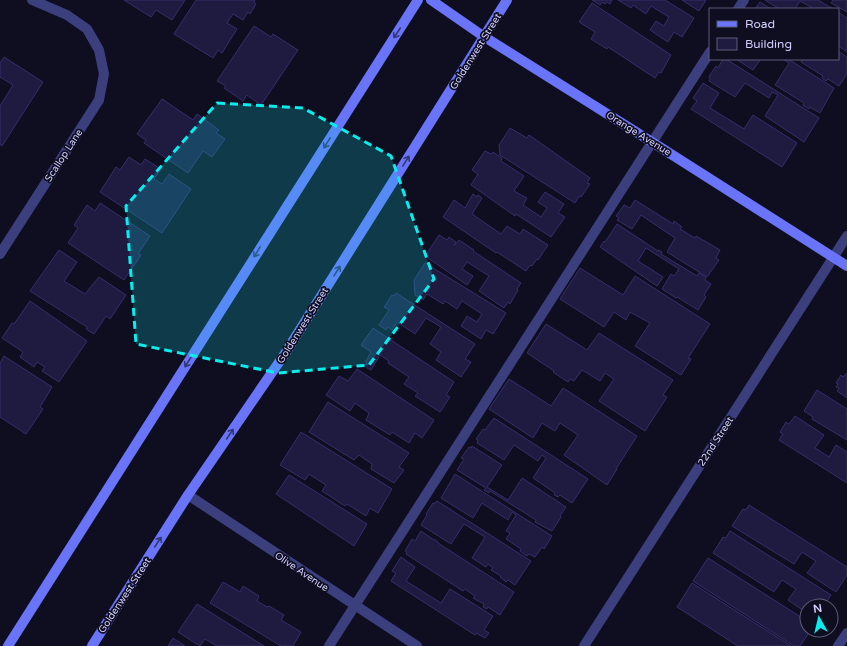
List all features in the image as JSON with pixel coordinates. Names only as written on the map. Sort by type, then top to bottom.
[{"type":"main road","points":[[8,646],[418,0]]},
{"type":"main road","name":"Orange Avenue","points":[[431,0],[483,36],[847,266]]},
{"type":"main road","name":"Goldenwest Street","points":[[92,646],[188,495],[286,352],[507,0]]},
{"type":"street","name":"Scallop Lane","points":[[0,254],[99,100],[104,74],[99,50],[87,29],[67,15],[32,0]]},
{"type":"street","points":[[329,646],[709,54]]},
{"type":"street","name":"22nd Street","points":[[584,646],[847,236]]},
{"type":"street","name":"Olive Avenue","points":[[188,495],[417,646]]},
{"type":"street","points":[[838,646],[847,633]]},
{"type":"highlighted area","points":[[217,103],[303,108],[391,156],[434,279],[369,365],[278,373],[136,344],[126,206]]},
{"type":"building","points":[[124,0],[185,0],[172,20],[156,10],[151,17]]},
{"type":"building","points":[[196,0],[255,0],[254,2],[256,4],[250,14],[248,12],[243,20],[233,14],[227,23],[237,29],[222,53],[218,50],[213,58],[174,34]]},
{"type":"building","points":[[592,0],[612,0],[610,4],[607,2],[605,4],[602,2],[600,5]]},
{"type":"building","points":[[618,0],[665,0],[694,18],[682,37],[674,32],[668,42],[650,30],[656,21],[664,26],[669,17],[651,6],[646,14],[633,5],[631,8]]},
{"type":"building","points":[[682,0],[706,0],[699,11]]},
{"type":"building","points":[[765,0],[818,0],[831,8],[812,8],[800,1],[796,8],[777,8]]},
{"type":"building","points":[[833,0],[847,0],[847,12],[831,3]]},
{"type":"building","points":[[760,2],[769,8],[756,8]]},
{"type":"building","points":[[592,3],[671,55],[661,73],[659,72],[655,78],[608,47],[607,49],[591,39],[595,32],[579,22]]},
{"type":"building","points":[[839,13],[847,18],[847,52],[839,47]]},
{"type":"building","points":[[254,26],[271,37],[273,34],[298,50],[261,105],[247,95],[243,101],[224,88],[226,86],[217,81]]},
{"type":"building","points":[[839,52],[847,57],[847,74],[839,86],[828,79],[826,81],[822,78],[823,76],[801,62],[802,60],[839,60]]},
{"type":"building","points":[[4,57],[43,82],[2,146],[0,144],[0,106],[13,85],[0,77],[0,63]]},
{"type":"building","points":[[722,60],[728,60],[819,118],[804,142],[765,116],[778,95],[772,92],[769,98],[745,83],[735,97],[709,81],[709,77],[716,66],[718,68]]},
{"type":"building","points":[[738,60],[760,60],[753,70]]},
{"type":"building","points":[[784,60],[790,60],[834,88],[820,113],[810,107],[809,109],[803,105],[804,103],[775,85],[789,63]]},
{"type":"building","points":[[703,83],[719,93],[710,108],[744,129],[753,115],[797,143],[782,167],[691,109],[697,101],[693,98]]},
{"type":"building","points":[[162,99],[193,120],[197,114],[219,130],[216,133],[225,139],[212,157],[203,151],[188,173],[144,143],[146,140],[137,134]]},
{"type":"building","points":[[510,128],[527,138],[529,135],[590,178],[587,183],[590,184],[575,203],[500,155],[499,145]]},
{"type":"building","points":[[485,151],[491,154],[493,152],[502,158],[501,161],[524,176],[514,191],[527,198],[523,205],[541,217],[547,208],[538,202],[545,192],[564,204],[558,213],[565,217],[551,237],[516,214],[515,216],[471,185],[478,174],[472,170]]},
{"type":"building","points":[[129,157],[141,165],[145,159],[161,169],[154,179],[162,184],[169,174],[191,189],[162,233],[100,192],[116,167],[120,170]]},
{"type":"building","points":[[473,194],[482,198],[472,214],[501,234],[507,226],[520,234],[523,229],[548,245],[538,260],[537,259],[532,266],[530,265],[526,271],[497,252],[496,253],[443,217],[454,200],[465,208]]},
{"type":"building","points":[[635,200],[673,224],[674,221],[682,227],[680,229],[695,238],[696,236],[720,250],[716,258],[719,260],[707,277],[667,252],[675,238],[641,215],[632,229],[617,220],[619,218],[616,216],[624,205],[630,208]]},
{"type":"building","points":[[100,203],[150,236],[138,254],[141,255],[124,280],[68,243],[78,228],[74,225],[87,205],[95,211]]},
{"type":"building","points":[[617,224],[697,276],[699,273],[706,278],[705,280],[711,284],[704,295],[706,297],[698,310],[662,289],[671,274],[674,276],[679,269],[646,248],[638,261],[663,277],[657,286],[600,247]]},
{"type":"building","points":[[439,235],[447,240],[449,237],[456,242],[454,245],[459,240],[521,283],[510,304],[508,302],[504,308],[479,291],[489,276],[467,262],[462,269],[473,276],[467,285],[425,256]]},
{"type":"building","points":[[59,250],[77,262],[64,281],[85,294],[99,277],[126,295],[110,319],[106,316],[94,334],[86,329],[87,327],[30,291]]},
{"type":"building","points":[[425,263],[506,313],[493,334],[486,330],[481,339],[461,326],[467,316],[477,322],[482,314],[462,301],[457,309],[445,301],[443,304],[427,294],[423,300],[415,295],[414,280]]},
{"type":"building","points":[[580,268],[623,295],[635,276],[710,324],[688,358],[691,359],[681,375],[635,346],[650,323],[630,312],[626,320],[614,312],[604,327],[560,299]]},
{"type":"building","points":[[396,293],[475,344],[465,359],[471,362],[461,377],[436,360],[441,352],[430,344],[441,327],[426,318],[415,334],[397,322],[392,330],[388,327],[386,330],[379,325],[389,310],[384,307],[392,295],[394,296]]},
{"type":"building","points":[[30,301],[87,341],[59,382],[42,371],[45,367],[37,362],[34,367],[20,357],[23,352],[2,338]]},
{"type":"building","points":[[546,324],[587,350],[599,333],[673,380],[663,395],[667,397],[645,431],[599,401],[614,379],[605,373],[600,381],[582,370],[574,381],[570,379],[568,382],[527,353]]},
{"type":"building","points":[[373,328],[454,382],[446,395],[450,397],[440,412],[415,396],[418,393],[404,384],[409,377],[388,363],[389,361],[380,355],[371,370],[367,368],[366,361],[371,352],[361,345]]},
{"type":"building","points":[[4,356],[52,387],[40,407],[43,409],[26,434],[0,417],[0,363]]},
{"type":"building","points":[[357,369],[434,420],[422,438],[415,433],[409,443],[392,432],[390,435],[366,420],[369,413],[355,403],[350,411],[326,395],[339,376],[348,381]]},
{"type":"building","points":[[847,373],[847,398],[837,391],[839,388],[836,387],[838,384],[836,383],[841,375],[843,377]]},
{"type":"building","points":[[509,379],[551,406],[563,388],[637,436],[607,485],[564,455],[578,435],[560,423],[555,431],[542,423],[533,438],[489,409]]},
{"type":"building","points":[[817,390],[847,409],[847,440],[812,419],[813,417],[804,411]]},
{"type":"building","points":[[328,402],[409,453],[399,467],[404,470],[394,483],[371,469],[372,464],[359,455],[354,460],[309,432]]},
{"type":"building","points":[[795,416],[824,435],[815,448],[829,457],[836,445],[847,452],[847,483],[779,440],[783,434],[780,432],[786,422],[789,424]]},
{"type":"building","points":[[494,418],[588,479],[572,503],[560,495],[558,497],[554,495],[555,493],[533,478],[546,458],[542,455],[538,461],[514,445],[504,460],[477,443],[478,440],[476,439]]},
{"type":"building","points":[[301,432],[392,489],[378,513],[370,508],[366,516],[347,504],[345,506],[322,491],[326,485],[309,474],[305,480],[280,465]]},
{"type":"building","points":[[472,446],[502,465],[487,487],[508,500],[522,478],[566,507],[552,531],[535,522],[536,520],[490,491],[489,493],[484,490],[486,488],[457,470],[464,459],[461,458],[469,447],[471,448]]},
{"type":"building","points":[[455,474],[552,536],[544,549],[542,547],[535,557],[529,554],[527,556],[520,551],[521,549],[506,539],[510,533],[506,531],[516,515],[512,512],[508,520],[482,503],[473,518],[441,498]]},
{"type":"building","points":[[289,475],[367,524],[354,546],[276,494]]},
{"type":"building","points":[[437,501],[531,561],[515,585],[508,580],[506,582],[500,577],[501,576],[491,570],[493,568],[488,564],[486,567],[472,558],[485,537],[464,524],[451,544],[421,525],[433,503],[434,504]]},
{"type":"building","points":[[749,505],[847,567],[847,575],[836,592],[807,573],[816,561],[802,552],[794,564],[732,526],[743,509],[746,510]]},
{"type":"building","points":[[421,531],[514,592],[500,615],[488,607],[487,609],[483,607],[484,604],[473,598],[475,596],[465,589],[463,591],[406,554],[407,552],[405,551],[412,539],[415,541]]},
{"type":"building","points":[[730,531],[831,595],[829,598],[799,598],[799,608],[788,600],[796,589],[782,580],[774,592],[713,553],[723,537],[726,538]]},
{"type":"building","points":[[401,557],[415,567],[406,581],[441,603],[450,589],[493,616],[484,630],[489,633],[485,638],[476,633],[475,635],[391,581],[396,573],[392,571]]},
{"type":"building","points":[[708,558],[799,616],[799,638],[806,638],[800,646],[794,646],[693,581]]},
{"type":"building","points":[[223,582],[240,592],[243,586],[259,596],[257,601],[284,615],[281,620],[301,632],[293,646],[281,646],[210,603]]},
{"type":"building","points":[[692,583],[791,646],[738,646],[677,607]]},
{"type":"building","points":[[197,604],[264,646],[217,646],[205,639],[200,646],[178,632]]},
{"type":"building","points":[[173,638],[185,646],[168,646]]}]
